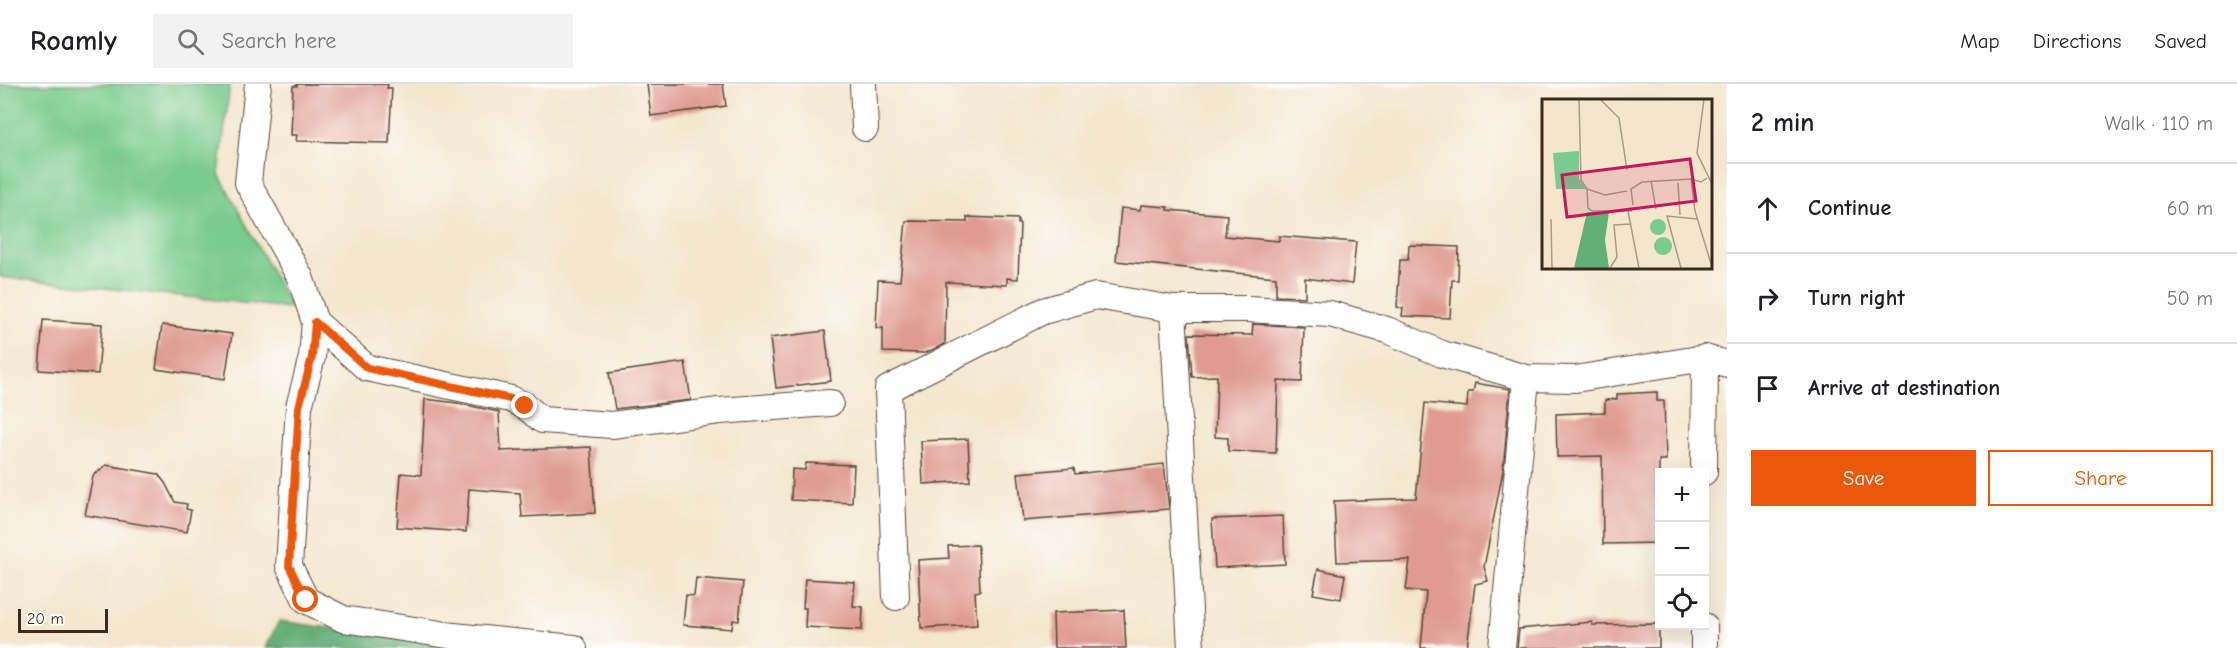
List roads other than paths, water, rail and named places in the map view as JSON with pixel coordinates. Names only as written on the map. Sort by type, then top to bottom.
[{"type":"street","points":[[258,84],[248,183],[300,277],[315,322],[312,357],[299,407],[289,566],[306,600],[343,619],[454,636],[574,648]]},
{"type":"street","points":[[863,84],[865,128]]},
{"type":"street","points":[[896,597],[888,389],[1043,311],[1096,296],[1173,309],[1248,309],[1330,314],[1387,330],[1442,354],[1526,378],[1575,379],[1716,361],[1704,468]]},
{"type":"street","points":[[1173,309],[1191,648]]},
{"type":"street","points":[[315,322],[367,368],[511,399],[525,406],[542,420],[612,425],[719,411],[830,403]]},
{"type":"street","points":[[1502,648],[1526,378]]},
{"type":"street","points":[[1704,630],[1704,648]]}]
